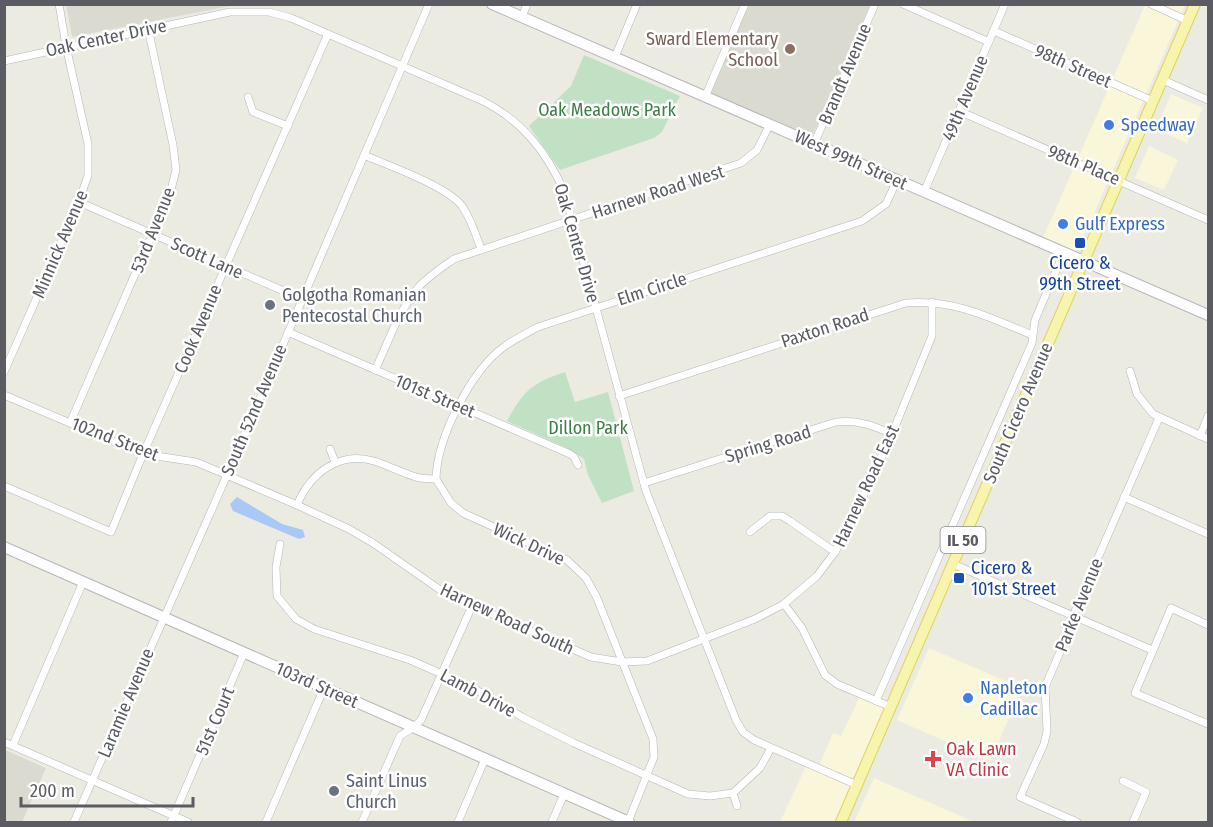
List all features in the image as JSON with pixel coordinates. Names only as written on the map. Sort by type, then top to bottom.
[{"type":"main road","name":"South Cicero Avenue","points":[[841,822],[1195,4]]},
{"type":"street","name":"Minnick Avenue","points":[[4,372],[79,202],[88,175],[88,144],[59,4]]},
{"type":"street","name":"South 52nd Avenue","points":[[163,617],[227,475],[429,4]]},
{"type":"street","name":"West 99th Street","points":[[492,4],[1209,315]]},
{"type":"street","points":[[522,17],[527,4]]},
{"type":"street","points":[[615,57],[638,4]]},
{"type":"street","points":[[705,97],[745,4]]},
{"type":"street","name":"Brandt Avenue","points":[[814,144],[875,4]]},
{"type":"street","points":[[903,4],[989,42]]},
{"type":"street","name":"49th Avenue","points":[[924,192],[1005,4]]},
{"type":"street","points":[[1151,4],[1188,21]]},
{"type":"street","name":"Oak Center Drive","points":[[4,61],[148,28],[230,12],[258,11],[291,18],[403,65],[497,108],[522,127],[550,161],[564,191],[644,483],[658,525],[736,720],[743,732],[771,748],[857,785]]},
{"type":"street","name":"53rd Avenue","points":[[70,423],[170,194],[176,170],[148,28]]},
{"type":"street","name":"98th Street","points":[[994,31],[1153,101]]},
{"type":"street","name":"Cook Avenue","points":[[4,486],[111,532],[143,454],[328,34]]},
{"type":"street","points":[[1163,80],[1209,100]]},
{"type":"street","points":[[248,97],[253,112],[288,126]]},
{"type":"street","name":"98th Place","points":[[959,111],[1209,220]]},
{"type":"street","name":"Harnew Road West","points":[[375,370],[402,310],[417,288],[454,259],[741,163],[757,150],[770,124]]},
{"type":"street","points":[[364,155],[445,191],[461,204],[481,249]]},
{"type":"street","name":"Elm Circle","points":[[436,479],[440,452],[459,406],[479,373],[504,346],[538,327],[862,221],[886,204],[897,180]]},
{"type":"street","name":"Scott Lane","points":[[79,202],[302,299]]},
{"type":"street","name":"South Cicero Avenue","points":[[876,701],[1032,343],[1035,320],[1064,252]]},
{"type":"street","name":"Paxton Road","points":[[619,396],[906,303],[932,302],[960,306],[1032,335]]},
{"type":"street","name":"Harnew Road East","points":[[703,639],[754,619],[784,604],[817,576],[836,552],[892,434],[932,336],[932,302]]},
{"type":"street","name":"101st Street","points":[[288,332],[570,454],[578,465]]},
{"type":"street","points":[[1130,371],[1137,394],[1145,407],[1159,418],[1209,439]]},
{"type":"street","name":"102nd Street","points":[[4,394],[143,454],[196,462],[227,475]]},
{"type":"street","points":[[1200,436],[1209,416]]},
{"type":"street","name":"Parke Avenue","points":[[1077,822],[1020,797],[1044,744],[1047,731],[1045,687],[1076,608],[1159,418]]},
{"type":"street","name":"Spring Road","points":[[644,483],[836,422],[855,421],[873,425],[892,434]]},
{"type":"street","points":[[330,449],[335,462]]},
{"type":"street","points":[[297,505],[309,482],[319,472],[335,462],[351,459],[366,459],[416,477],[436,479]]},
{"type":"street","name":"Harnew Road South","points":[[227,475],[349,529],[446,594],[591,657],[622,662],[647,661],[703,639]]},
{"type":"street","name":"Wick Drive","points":[[436,479],[450,503],[463,513],[567,560],[580,572],[597,598],[653,739],[654,757],[628,822]]},
{"type":"street","points":[[1124,497],[1209,534]]},
{"type":"street","points":[[750,532],[770,516],[782,516],[836,552]]},
{"type":"street","name":"Lamb Drive","points":[[280,544],[276,567],[277,596],[296,619],[314,629],[410,660],[442,674],[473,688],[532,722],[646,777],[688,794],[710,796],[733,793]]},
{"type":"street","name":"103rd Street","points":[[4,548],[628,822]]},
{"type":"street","points":[[953,564],[1152,650]]},
{"type":"street","points":[[13,745],[83,582]]},
{"type":"street","points":[[784,604],[801,628],[825,675],[837,684],[891,707]]},
{"type":"street","points":[[362,822],[400,735],[414,728],[421,720],[472,606]]},
{"type":"street","points":[[1209,625],[1171,608],[1135,693],[1209,724]]},
{"type":"street","name":"Laramie Avenue","points":[[74,822],[163,617]]},
{"type":"street","name":"51st Court","points":[[172,819],[244,653]]},
{"type":"street","points":[[266,822],[324,688]]},
{"type":"street","points":[[4,742],[93,780],[172,819],[188,822]]},
{"type":"street","points":[[737,806],[733,793],[760,768],[771,748]]},
{"type":"street","points":[[458,822],[485,759]]},
{"type":"street","points":[[1123,781],[1146,792],[1133,822]]},
{"type":"street","points":[[552,822],[564,794]]},
{"type":"shaded area","points":[[66,4],[235,4],[235,5],[72,37]]},
{"type":"shaded area","name":"Sward Elementary School","points":[[748,5],[870,5],[812,137],[710,93]]},
{"type":"shaded area","points":[[1145,5],[1185,5],[1078,250],[1075,251],[1043,238]]},
{"type":"shaded area","points":[[1171,94],[1203,108],[1187,143],[1156,129]]},
{"type":"shaded area","points":[[1149,146],[1178,160],[1164,190],[1135,178]]},
{"type":"shaded area","points":[[929,648],[1022,688],[990,761],[897,720]]},
{"type":"shaded area","points":[[861,694],[891,707],[841,822],[780,822],[807,764],[818,768],[833,733],[841,736]]},
{"type":"shaded area","points":[[5,750],[46,768],[22,822],[5,822]]},
{"type":"shaded area","points":[[874,778],[974,822],[854,822]]},
{"type":"green space","name":"Oak Meadows Park","points":[[584,55],[680,96],[662,132],[654,138],[560,170],[529,126],[571,86]]},
{"type":"green space","name":"Dillon Park","points":[[565,372],[575,402],[608,392],[634,491],[602,503],[588,475],[584,459],[567,448],[507,421],[530,389],[544,380]]},
{"type":"water","points":[[237,497],[282,524],[303,530],[305,537],[299,539],[233,511],[230,504]]},
{"type":"place","name":"Sward Elementary School","points":[[790,49]]},
{"type":"place","name":"Speedway","points":[[1109,125]]},
{"type":"place","name":"Gulf Express","points":[[1063,224]]},
{"type":"place","name":"Cicero & 99th Street","points":[[1080,243]]},
{"type":"place","name":"Golgotha Romanian Pentecostal Church","points":[[270,305]]},
{"type":"place","name":"Cicero & 101st Street","points":[[959,578]]},
{"type":"place","name":"Napleton Cadillac","points":[[968,698]]},
{"type":"place","name":"Oak Lawn VA Clinic","points":[[933,759]]},
{"type":"place","name":"Saint Linus Church","points":[[334,791]]}]
